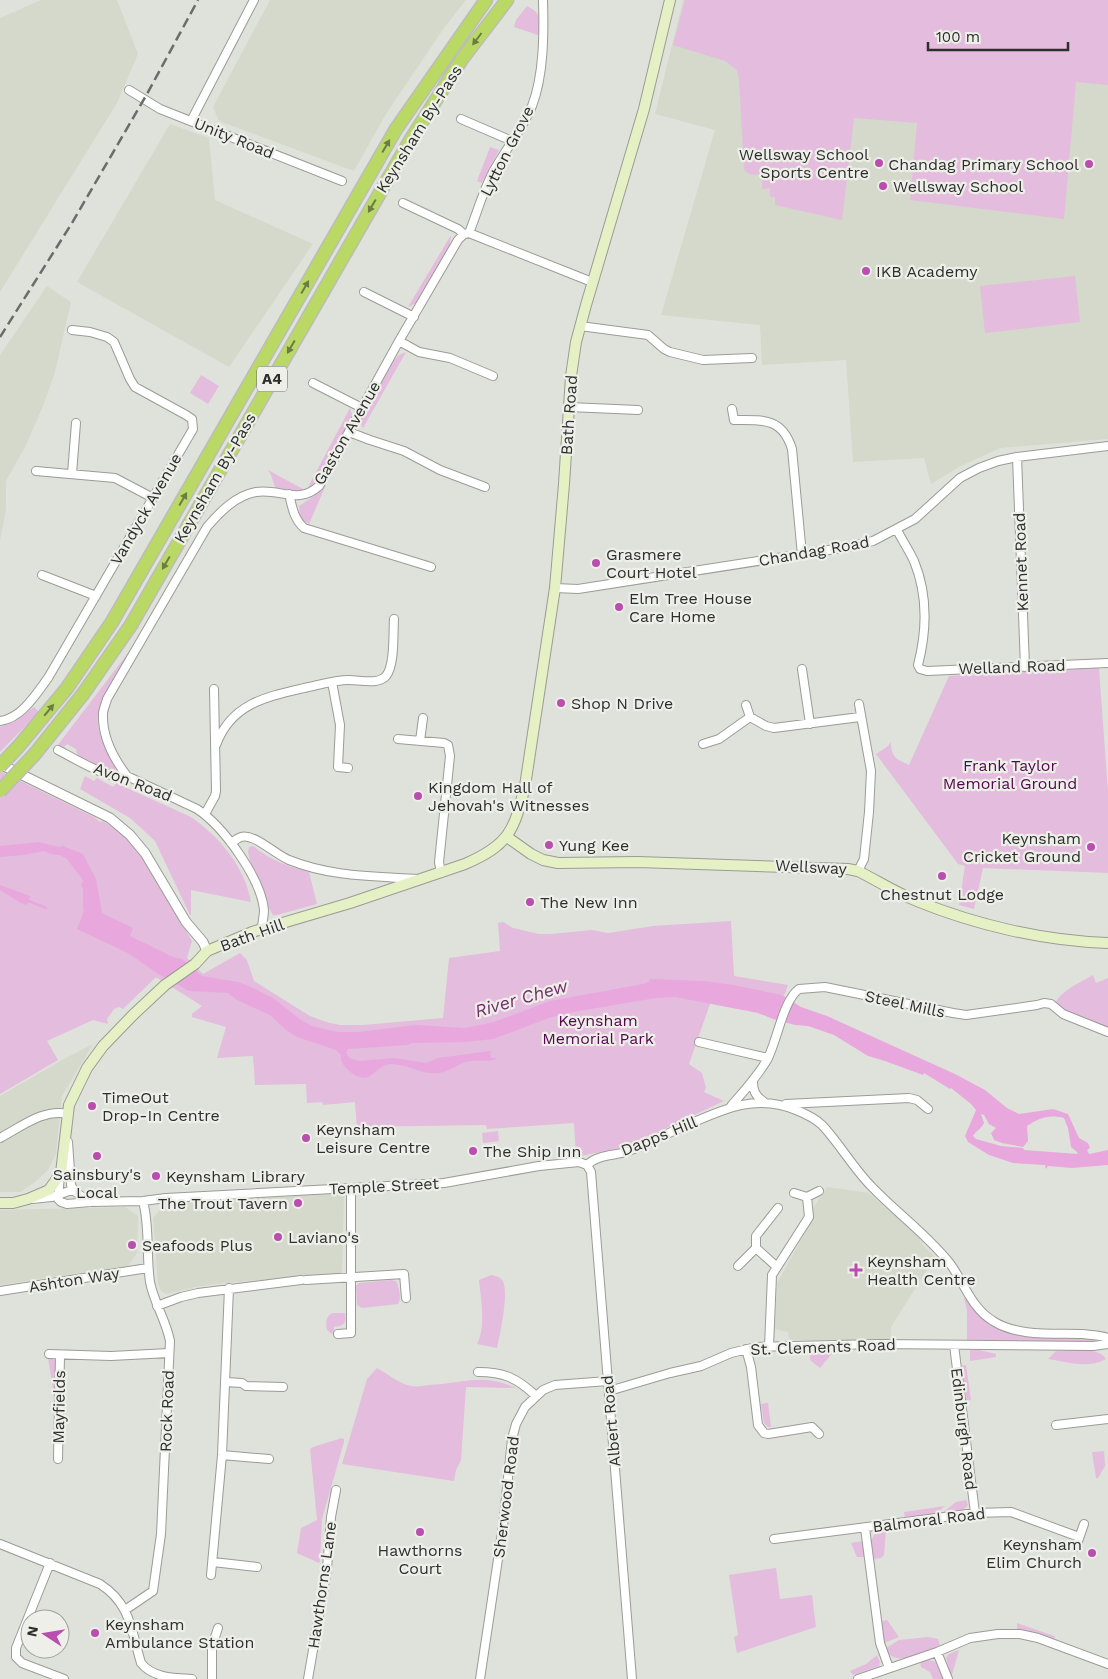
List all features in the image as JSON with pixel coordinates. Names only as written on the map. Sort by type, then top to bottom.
[{"type":"highway","name":"Keynsham By-Pass","points":[[0,765],[18,747],[67,688],[112,622],[396,129],[486,0]]},
{"type":"highway","name":"Keynsham By-Pass","points":[[0,791],[34,755],[83,694],[130,625],[411,138],[462,59],[507,0]]},
{"type":"main road","name":"Bath Road","points":[[507,837],[518,816],[525,786],[555,588],[571,376],[580,326],[644,108],[670,0]]},
{"type":"main road","name":"Wellsway","points":[[507,837],[531,854],[544,860],[558,863],[638,862],[841,868],[858,871],[915,901],[964,918],[1052,939],[1108,943]]},
{"type":"main road","name":"Bath Hill","points":[[60,1173],[67,1118],[72,1097],[78,1084],[103,1046],[133,1015],[165,986],[195,964],[207,951],[262,929],[441,873],[482,856],[507,837]]},
{"type":"main road","points":[[0,1203],[28,1199],[49,1190],[60,1173]]},
{"type":"street","points":[[191,121],[254,0]]},
{"type":"street","name":"Lytton Grove","points":[[467,233],[492,174],[528,112],[534,97],[539,74],[543,36],[543,0]]},
{"type":"street","points":[[534,8],[543,9]]},
{"type":"street","name":"Unity Road","points":[[129,90],[160,110],[342,181]]},
{"type":"street","points":[[461,119],[512,141]]},
{"type":"street","points":[[402,203],[467,233],[592,282]]},
{"type":"street","name":"Gaston Avenue","points":[[127,776],[111,749],[104,725],[103,712],[112,690],[207,527],[220,512],[247,494],[259,492],[305,496],[319,486],[399,341],[458,240],[467,233]]},
{"type":"street","points":[[364,292],[414,316]]},
{"type":"street","points":[[580,326],[648,335],[670,352],[704,360],[752,358]]},
{"type":"street","name":"Vandyck Avenue","points":[[0,721],[12,718],[35,696],[60,658],[193,429],[192,419],[135,387],[114,342],[107,337],[90,332],[72,330]]},
{"type":"street","points":[[399,341],[419,352],[450,358],[493,376]]},
{"type":"street","points":[[314,383],[362,408]]},
{"type":"street","points":[[569,407],[638,410]]},
{"type":"street","points":[[732,409],[735,430]]},
{"type":"street","points":[[734,420],[769,421],[777,425],[788,437],[792,449],[802,555]]},
{"type":"street","points":[[72,474],[76,423]]},
{"type":"street","points":[[349,432],[404,451],[440,470],[484,488]]},
{"type":"street","name":"Chandag Road","points":[[555,588],[578,589],[848,548],[873,541],[897,530],[915,519],[960,478],[979,468],[1017,457],[1108,446]]},
{"type":"street","name":"Kennet Road","points":[[1017,457],[1025,667]]},
{"type":"street","points":[[36,471],[115,478],[153,498]]},
{"type":"street","points":[[289,494],[292,510],[304,528],[431,567]]},
{"type":"street","name":"Welland Road","points":[[897,530],[919,575],[925,604],[923,641],[918,665],[920,669],[927,671],[1108,663]]},
{"type":"street","points":[[42,575],[96,596]]},
{"type":"street","points":[[216,745],[221,732],[235,714],[253,702],[332,682],[348,680],[377,681],[386,676],[392,662],[394,619]]},
{"type":"street","points":[[802,669],[810,724]]},
{"type":"street","points":[[332,682],[340,725],[338,767],[348,768]]},
{"type":"street","points":[[205,814],[216,791],[214,689]]},
{"type":"street","points":[[858,871],[864,859],[871,771],[859,704]]},
{"type":"street","points":[[746,705],[750,717],[766,726],[774,728],[860,717]]},
{"type":"street","points":[[703,744],[719,740],[750,717]]},
{"type":"street","points":[[420,741],[423,718]]},
{"type":"street","points":[[398,739],[444,743],[449,748],[449,767],[439,862],[441,873]]},
{"type":"street","name":"Avon Road","points":[[58,750],[110,775],[127,776],[205,814],[246,863],[260,895],[264,911],[262,929]]},
{"type":"street","points":[[0,765],[110,818],[130,835],[145,853],[186,922],[203,942],[207,951]]},
{"type":"street","points":[[231,843],[242,836],[252,837],[274,852],[307,866],[328,872],[377,878],[423,879]]},
{"type":"street","name":"Steel Mills","points":[[753,1081],[768,1058],[790,998],[799,989],[825,987],[966,1015],[1044,1003],[1051,1004],[1063,1014],[1108,1032]]},
{"type":"street","points":[[699,1042],[768,1058]]},
{"type":"street","points":[[753,1081],[753,1090],[756,1097],[764,1102]]},
{"type":"street","name":"Dapps Hill","points":[[731,1106],[753,1081]]},
{"type":"street","points":[[783,1105],[909,1098],[917,1100],[928,1109]]},
{"type":"street","name":"Dapps Hill","points":[[587,1165],[593,1159],[628,1151],[731,1106],[764,1102],[783,1105]]},
{"type":"street","points":[[783,1105],[807,1114],[823,1126],[872,1187],[941,1253],[953,1268],[972,1302],[993,1321],[1006,1327],[1028,1332],[1084,1334],[1108,1338]]},
{"type":"street","points":[[0,1138],[45,1114],[57,1112],[67,1118],[70,1179],[74,1191],[90,1202]]},
{"type":"street","name":"Temple Street","points":[[58,1194],[61,1202],[67,1204],[143,1201],[166,1198],[444,1183],[539,1166],[579,1162],[587,1165]]},
{"type":"street","name":"Albert Road","points":[[587,1165],[592,1172],[632,1679]]},
{"type":"street","points":[[58,1194],[60,1173]]},
{"type":"street","points":[[338,1334],[351,1333],[351,1189]]},
{"type":"street","points":[[28,1199],[42,1199],[74,1191]]},
{"type":"street","points":[[794,1193],[807,1197],[819,1191]]},
{"type":"street","points":[[770,1347],[772,1275],[809,1217],[807,1197]]},
{"type":"street","name":"Rock Road","points":[[125,1610],[153,1591],[160,1548],[164,1489],[170,1341],[167,1329],[152,1295],[148,1268],[146,1213],[143,1201]]},
{"type":"street","points":[[738,1266],[756,1248],[756,1236],[778,1208]]},
{"type":"street","points":[[756,1248],[777,1267]]},
{"type":"street","name":"Ashton Way","points":[[0,1291],[148,1268]]},
{"type":"street","points":[[157,1306],[189,1295],[228,1288],[352,1276],[404,1274],[406,1298]]},
{"type":"street","points":[[211,1575],[222,1455],[228,1288]]},
{"type":"street","name":"St. Clements Road","points":[[609,1391],[670,1373],[702,1366],[731,1353],[746,1349],[878,1344],[1093,1346],[1108,1344]]},
{"type":"street","name":"Edinburgh Road","points":[[954,1345],[975,1513]]},
{"type":"street","points":[[746,1349],[751,1367],[760,1430],[768,1434],[812,1427],[819,1434]]},
{"type":"street","name":"Mayfields","points":[[49,1354],[111,1356],[169,1353]]},
{"type":"street","name":"Mayfields","points":[[58,1459],[60,1355]]},
{"type":"street","points":[[478,1372],[492,1372],[514,1378],[536,1396]]},
{"type":"street","name":"Sherwood Road","points":[[480,1679],[504,1526],[512,1439],[520,1415],[543,1390],[555,1385],[608,1380]]},
{"type":"street","points":[[226,1382],[239,1382],[246,1386],[283,1387]]},
{"type":"street","points":[[1056,1425],[1108,1419]]},
{"type":"street","points":[[222,1455],[269,1459]]},
{"type":"street","name":"Hawthorns Lane","points":[[308,1679],[327,1569],[331,1517],[336,1490]]},
{"type":"street","name":"Balmoral Road","points":[[774,1539],[975,1513],[1012,1512],[1079,1537]]},
{"type":"street","points":[[1076,1547],[1084,1524]]},
{"type":"street","points":[[865,1528],[880,1643],[889,1668]]},
{"type":"street","points":[[0,1544],[100,1584],[112,1592],[125,1610],[142,1662],[146,1668],[166,1677],[192,1679]]},
{"type":"street","points":[[213,1562],[257,1567]]},
{"type":"street","points":[[50,1564],[16,1648],[16,1657],[22,1663],[64,1679]]},
{"type":"street","points":[[212,1679],[212,1646],[218,1628]]},
{"type":"street","points":[[858,1679],[937,1652],[970,1638],[998,1634],[1020,1634],[1038,1638],[1108,1664]]},
{"type":"street","points":[[937,1652],[948,1679]]},
{"type":"shaded area","points":[[41,0],[117,0],[138,54],[117,103],[0,292],[0,18]]},
{"type":"shaded area","points":[[270,0],[466,0],[444,28],[386,114],[354,171],[219,121],[213,107]]},
{"type":"shaded area","name":"Wellsway School","points":[[683,0],[1108,0],[1108,439],[1000,448],[959,467],[931,484],[924,458],[853,462],[846,360],[762,365],[760,325],[661,315],[715,130],[655,114]]},
{"type":"shaded area","points":[[170,124],[209,138],[215,200],[313,244],[229,367],[77,282]]},
{"type":"shaded area","points":[[47,286],[71,302],[55,372],[43,406],[25,447],[6,481],[6,509],[0,541],[0,355]]},
{"type":"shaded area","name":"River Chew","points":[[39,842],[59,847],[63,846],[83,854],[96,879],[102,913],[133,928],[130,936],[173,957],[182,959],[202,976],[238,982],[249,986],[273,998],[301,1020],[312,1026],[337,1032],[358,1032],[416,1025],[465,1028],[494,1022],[550,1001],[643,984],[649,982],[650,979],[705,981],[733,985],[782,995],[801,1007],[827,1016],[955,1074],[985,1090],[1007,1108],[1019,1114],[1053,1109],[1068,1114],[1079,1138],[1088,1143],[1090,1148],[1087,1150],[1089,1154],[1108,1150],[1108,1165],[1072,1168],[1048,1166],[1046,1169],[1045,1165],[1013,1163],[989,1155],[968,1142],[965,1136],[976,1110],[951,1088],[924,1073],[923,1075],[868,1056],[834,1035],[808,1026],[795,1025],[758,1013],[675,997],[656,998],[567,1013],[493,1039],[466,1042],[412,1043],[407,1045],[348,1049],[346,1052],[349,1058],[359,1061],[394,1058],[426,1063],[438,1058],[490,1051],[493,1051],[490,1052],[491,1058],[497,1058],[488,1061],[467,1062],[439,1073],[427,1073],[393,1064],[382,1067],[369,1077],[357,1076],[344,1066],[341,1055],[336,1050],[297,1037],[286,1030],[270,1015],[237,1000],[228,993],[189,991],[157,973],[128,953],[77,929],[84,911],[83,888],[81,886],[83,880],[66,858],[44,851],[0,857],[0,846]],"holes":[[[981,1114],[984,1115],[989,1124],[996,1128],[991,1133],[994,1140],[1023,1147],[1028,1141],[1027,1126],[1044,1118],[1054,1116],[1064,1118],[1068,1128],[1071,1147],[1078,1154],[1024,1150],[1023,1148],[1001,1146],[976,1139],[973,1136],[983,1125]]]},
{"type":"shaded area","points":[[0,885],[30,896],[27,905],[0,890]]},
{"type":"shaded area","points":[[93,1044],[62,1096],[56,1154],[48,1170],[21,1192],[0,1192],[0,1096]]},
{"type":"shaded area","name":"Keynsham Health Centre","points":[[827,1187],[869,1193],[913,1228],[924,1246],[935,1257],[891,1327],[891,1340],[789,1340],[788,1332],[775,1329],[777,1283],[814,1217],[813,1208]]},
{"type":"shaded area","points":[[341,1193],[344,1195],[342,1274],[224,1283],[166,1294],[161,1291],[158,1284],[153,1218],[165,1204]]},
{"type":"shaded area","points":[[125,1207],[138,1216],[137,1253],[128,1266],[0,1285],[0,1210]]},
{"type":"green space","points":[[685,0],[1108,0],[1108,85],[1076,82],[1064,219],[910,200],[917,123],[854,118],[842,220],[775,205],[775,197],[770,197],[770,188],[762,189],[762,175],[749,174],[744,169],[737,70],[725,61],[673,45]]},
{"type":"green space","points":[[527,6],[540,17],[541,36],[514,27],[516,20]]},
{"type":"green space","points":[[490,147],[499,150],[482,183],[477,181]]},
{"type":"green space","points":[[451,235],[450,245],[419,299],[408,307]]},
{"type":"green space","points":[[1075,276],[1080,322],[985,333],[980,286]]},
{"type":"green space","points":[[406,352],[363,428],[361,424],[362,417],[394,360]]},
{"type":"green space","points":[[201,375],[219,386],[208,404],[190,393]]},
{"type":"green space","points":[[350,408],[351,419],[317,480],[306,491]]},
{"type":"green space","points":[[268,470],[303,489],[302,491],[276,488]]},
{"type":"green space","points":[[328,480],[309,524],[300,517],[299,506],[317,494]]},
{"type":"green space","points":[[128,653],[129,655],[104,698],[98,716],[101,736],[116,768],[113,772],[78,756],[76,749],[67,744],[64,747],[57,746]]},
{"type":"green space","name":"Frank Taylor Memorial Ground","points":[[1099,668],[1108,792],[1108,873],[983,868],[974,909],[959,905],[965,866],[958,864],[876,754],[891,742],[895,757],[909,765],[949,676]]},
{"type":"green space","points":[[34,707],[39,712],[0,752],[0,727],[22,716]]},
{"type":"green space","name":"Keynsham Memorial Park","points":[[0,771],[94,817],[100,822],[103,821],[122,833],[140,851],[192,941],[187,958],[203,974],[240,953],[247,960],[254,981],[310,1016],[326,1022],[340,1025],[363,1025],[443,1018],[449,958],[500,951],[498,923],[503,922],[513,928],[539,934],[551,934],[592,930],[608,933],[653,926],[731,921],[734,976],[788,985],[784,996],[717,984],[689,1064],[702,1073],[706,1088],[704,1092],[724,1101],[628,1146],[576,1157],[574,1123],[487,1129],[486,1125],[357,1127],[355,1102],[323,1105],[322,1102],[307,1103],[306,1084],[255,1085],[253,1056],[217,1058],[226,1027],[192,1017],[192,1014],[202,1006],[156,977],[123,1009],[119,1007],[114,1009],[107,1019],[108,1024],[93,1020],[47,1041],[58,1060],[0,1094]]},
{"type":"green space","points":[[85,776],[94,781],[97,778],[113,787],[116,783],[191,817],[221,843],[237,865],[248,889],[251,902],[191,890],[190,915],[155,841],[130,818],[80,789]]},
{"type":"green space","points":[[253,846],[280,862],[309,872],[317,904],[273,915],[256,885],[248,852],[249,847]]},
{"type":"green space","points":[[1093,975],[1096,983],[1108,978],[1108,1028],[1054,1006],[1065,992]]},
{"type":"green space","points":[[498,1131],[499,1141],[483,1143],[482,1133]]},
{"type":"green space","points":[[491,1275],[502,1280],[505,1293],[504,1312],[497,1348],[477,1344],[482,1321],[479,1280]]},
{"type":"green space","points":[[396,1281],[398,1286],[400,1296],[398,1304],[362,1308],[357,1305],[356,1286],[359,1283]]},
{"type":"green space","points":[[964,1298],[967,1299],[983,1319],[995,1326],[1104,1339],[1097,1342],[967,1340],[967,1310]]},
{"type":"green space","points":[[333,1313],[345,1313],[346,1319],[342,1325],[334,1327],[332,1334],[327,1330],[326,1322],[327,1318]]},
{"type":"green space","points":[[975,1349],[996,1354],[996,1357],[970,1361],[970,1350]]},
{"type":"green space","points":[[834,1351],[820,1368],[810,1360],[810,1352]]},
{"type":"green space","points":[[1056,1351],[1091,1351],[1097,1352],[1106,1359],[1092,1364],[1085,1364],[1048,1359]]},
{"type":"green space","points":[[48,1358],[57,1362],[55,1426],[53,1388]]},
{"type":"green space","points":[[966,1365],[971,1400],[965,1401],[960,1366]]},
{"type":"green space","points":[[377,1368],[407,1385],[420,1386],[482,1380],[504,1383],[516,1388],[466,1387],[461,1460],[456,1470],[454,1481],[342,1464],[367,1379]]},
{"type":"green space","points":[[768,1403],[771,1427],[764,1423],[761,1404]]},
{"type":"green space","points":[[342,1438],[344,1442],[322,1519],[319,1563],[297,1553],[301,1528],[317,1520],[310,1449]]},
{"type":"green space","points":[[1104,1451],[1105,1466],[1098,1478],[1096,1478],[1092,1452]]},
{"type":"green space","points":[[966,1500],[968,1505],[963,1510],[941,1514],[956,1502]]},
{"type":"green space","points":[[945,1506],[936,1514],[905,1518],[904,1512]]},
{"type":"green space","points":[[886,1531],[884,1555],[881,1558],[873,1559],[871,1541],[875,1533]]},
{"type":"green space","points":[[863,1541],[865,1557],[857,1557],[851,1543]]},
{"type":"green space","points":[[776,1568],[780,1599],[812,1595],[816,1627],[737,1653],[734,1637],[738,1635],[729,1575]]},
{"type":"green space","points":[[887,1620],[899,1637],[884,1643],[882,1621]]},
{"type":"green space","points":[[1017,1623],[1055,1637],[1054,1639],[1037,1633],[1017,1630]]},
{"type":"green space","points":[[928,1637],[938,1639],[940,1646],[918,1655],[902,1658],[895,1658],[886,1648],[899,1640]]},
{"type":"green space","points":[[959,1650],[951,1676],[946,1658],[949,1654]]},
{"type":"green space","points":[[877,1655],[880,1662],[879,1666],[853,1675],[850,1671],[866,1664]]},
{"type":"green space","points":[[920,1661],[935,1662],[943,1679],[933,1679],[930,1672],[921,1667]]},
{"type":"waterway","points":[[26,900],[46,908]]},
{"type":"railway","points":[[0,337],[72,223],[147,94],[198,0]]},
{"type":"place","name":"Wellsway School Sports Centre","points":[[879,163]]},
{"type":"place","name":"Chandag Primary School","points":[[1089,164]]},
{"type":"place","name":"Wellsway School","points":[[883,186]]},
{"type":"place","name":"IKB Academy","points":[[866,271]]},
{"type":"place","name":"Grasmere Court Hotel","points":[[596,563]]},
{"type":"place","name":"Elm Tree House Care Home","points":[[619,607]]},
{"type":"place","name":"Shop N Drive","points":[[561,703]]},
{"type":"place","name":"Kingdom Hall of Jehovah's Witnesses","points":[[418,796]]},
{"type":"place","name":"Yung Kee","points":[[549,845]]},
{"type":"place","name":"Keynsham Cricket Ground","points":[[1091,847]]},
{"type":"place","name":"Chestnut Lodge","points":[[942,876]]},
{"type":"place","name":"The New Inn","points":[[530,902]]},
{"type":"place","name":"TimeOut Drop-In Centre","points":[[92,1106]]},
{"type":"place","name":"Keynsham Leisure Centre","points":[[306,1138]]},
{"type":"place","name":"The Ship Inn","points":[[473,1151]]},
{"type":"place","name":"Sainsbury's Local","points":[[97,1156]]},
{"type":"place","name":"Keynsham Library","points":[[156,1176]]},
{"type":"place","name":"The Trout Tavern","points":[[298,1203]]},
{"type":"place","name":"Laviano's","points":[[278,1237]]},
{"type":"place","name":"Seafoods Plus","points":[[132,1245]]},
{"type":"place","name":"Keynsham Health Centre","points":[[856,1270]]},
{"type":"place","name":"Hawthorns Court","points":[[420,1532]]},
{"type":"place","name":"Keynsham Elim Church","points":[[1092,1553]]},
{"type":"place","name":"Keynsham Ambulance Station","points":[[95,1633]]}]
